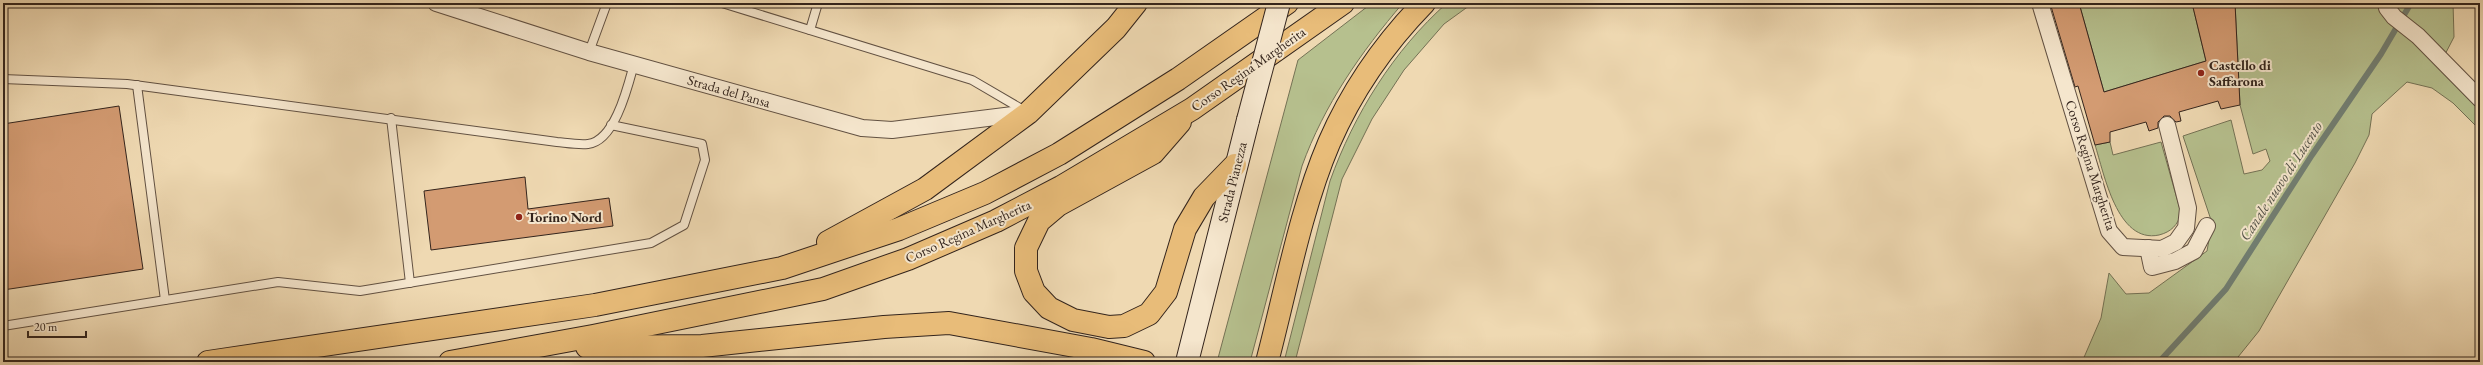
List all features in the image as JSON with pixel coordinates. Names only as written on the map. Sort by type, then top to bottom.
[{"type":"main road","points":[[782,268],[925,189],[1028,113],[1116,28],[1136,3]]},
{"type":"main road","name":"Strada Pianezza","points":[[1186,362],[1235,165],[1279,3]]},
{"type":"main road","name":"Corso Regina Margherita","points":[[208,362],[595,305],[782,268],[899,229],[985,193],[1059,154],[1178,79],[1287,3]]},
{"type":"main road","name":"Corso Regina Margherita","points":[[534,348],[823,289],[908,259],[996,222],[1061,187],[1192,109],[1343,3]]},
{"type":"main road","points":[[1268,362],[1305,216],[1329,144],[1360,84],[1382,50],[1424,3]]},
{"type":"main road","points":[[1192,109],[1154,153],[1058,205],[1039,221],[1026,248],[1025,259],[1029,280],[1041,301],[1060,315],[1109,327],[1124,326],[1148,314],[1166,292],[1185,228],[1204,197],[1235,165]]},
{"type":"main road","points":[[450,362],[534,348],[702,346],[884,327],[949,323],[1091,349],[1144,362]]},
{"type":"main road","points":[[1091,349],[1114,362]]},
{"type":"street","name":"Strada del Pansa","points":[[436,3],[589,52],[862,128],[892,130],[1028,113]]},
{"type":"street","name":"Corso Regina Margherita","points":[[2040,3],[2109,231],[2122,247],[2162,249],[2176,242],[2186,228],[2188,208],[2167,125]]},
{"type":"street","points":[[2386,3],[2387,8],[2400,22],[2480,99]]},
{"type":"street","points":[[2148,248],[2152,267],[2175,261],[2194,251],[2207,226]]},
{"type":"lane","points":[[589,52],[608,3]]},
{"type":"lane","points":[[722,3],[972,80],[1028,113]]},
{"type":"lane","points":[[810,30],[818,3]]},
{"type":"lane","points":[[3,79],[137,85],[390,118],[557,142],[589,144],[606,133],[620,111],[634,64]]},
{"type":"lane","points":[[137,85],[165,300]]},
{"type":"lane","points":[[390,118],[410,283]]},
{"type":"lane","points":[[3,326],[278,282],[360,291],[651,243],[684,225],[705,160],[702,144],[611,125]]},
{"type":"green space","points":[[1372,3],[1403,3],[1358,60],[1321,122],[1311,143],[1302,166],[1250,362],[1217,362],[1298,60]]},
{"type":"green space","points":[[1447,3],[1473,3],[1444,24],[1404,70],[1372,119],[1342,179],[1295,362],[1284,362],[1330,181],[1340,156],[1364,108],[1393,62],[1428,21]]},
{"type":"green space","points":[[2079,3],[2192,3],[2206,61],[2104,92]]},
{"type":"green space","points":[[2235,3],[2453,3],[2454,37],[2439,66],[2480,99],[2480,130],[2453,103],[2432,88],[2407,82],[2372,114],[2369,135],[2355,163],[2259,331],[2234,362],[2082,362],[2101,318],[2109,273],[2126,294],[2149,293],[2207,251],[2212,223],[2183,136],[2231,120],[2244,174],[2262,170],[2270,161],[2266,149],[2253,154],[2240,105]]},
{"type":"green space","points":[[2110,142],[2113,155],[2161,142],[2181,213],[2176,224],[2167,232],[2159,235],[2145,235],[2133,229],[2123,218],[2108,188],[2095,145]]},
{"type":"building","name":"Castello di Saffarona","points":[[2050,3],[2079,3],[2104,92],[2206,61],[2192,3],[2235,3],[2240,105],[2221,109],[2218,101],[2179,112],[2181,121],[2176,122],[2170,116],[2164,116],[2158,122],[2158,128],[2149,131],[2146,122],[2110,132],[2110,142],[2095,145],[2078,86],[2075,87]]},
{"type":"building","points":[[119,106],[143,269],[3,290],[3,124]]},
{"type":"building","name":"Torino Nord","points":[[525,177],[528,209],[609,198],[613,226],[431,250],[424,191]]},
{"type":"waterway","name":"Canale nuovo di Lucento","points":[[2159,362],[2226,289],[2312,155],[2381,54],[2411,3]]},
{"type":"place","name":"Castello di Saffarona","points":[[2201,73]]},
{"type":"place","name":"Torino Nord","points":[[519,217]]}]
